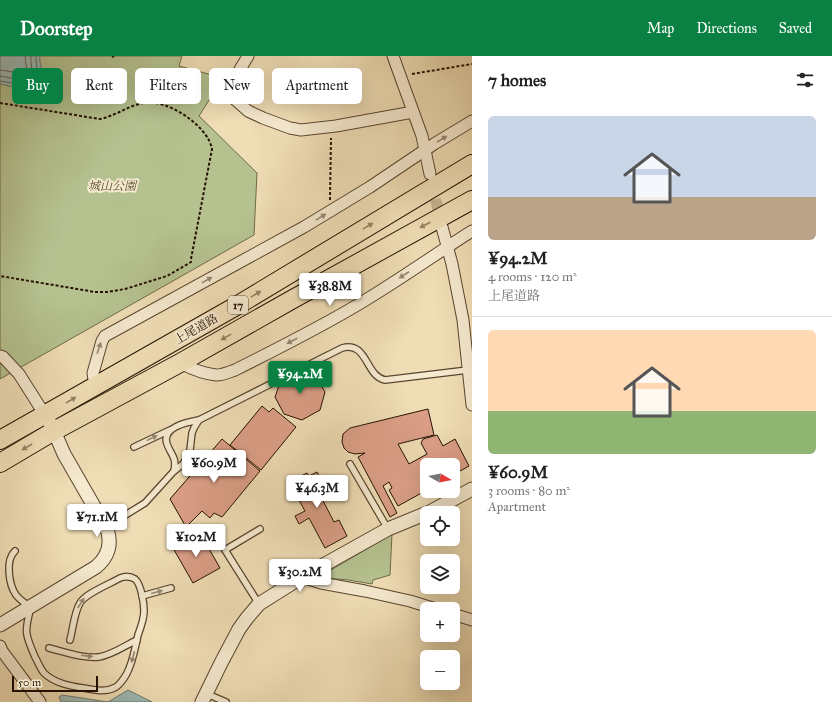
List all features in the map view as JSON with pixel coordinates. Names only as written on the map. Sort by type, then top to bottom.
[{"type":"highway","name":"上尾道路","points":[[0,440],[238,305],[472,164]]},
{"type":"highway","name":"上尾道路","points":[[0,463],[54,431],[180,363],[472,200]]},
{"type":"street","points":[[248,56],[229,88],[231,96],[248,111],[290,128],[301,130],[331,127],[413,112]]},
{"type":"street","points":[[393,56],[422,136],[430,174]]},
{"type":"street","points":[[95,386],[93,373],[102,341],[105,336],[304,227],[370,187],[472,121]]},
{"type":"street","points":[[442,227],[455,276],[463,320],[472,405]]},
{"type":"street","points":[[180,363],[194,370],[216,375],[235,370],[359,304],[472,231]]},
{"type":"street","points":[[0,356],[3,357],[19,374],[45,415],[64,454],[106,527],[109,535],[108,552],[102,562],[90,572],[0,625]]},
{"type":"street","points":[[440,506],[472,489]]},
{"type":"street","points":[[204,698],[239,629],[259,604],[302,577],[388,529],[420,516]]},
{"type":"street","points":[[302,577],[322,583],[365,591],[420,604]]},
{"type":"street","points":[[460,616],[472,620]]},
{"type":"street","points":[[0,646],[2,651],[40,702]]},
{"type":"lane","points":[[134,447],[187,422],[199,420],[337,350],[346,347],[354,348],[360,351],[374,374],[385,380],[468,370]]},
{"type":"lane","points":[[106,527],[134,511],[150,499],[174,471],[183,464],[190,450],[192,433],[199,420]]},
{"type":"lane","points":[[171,430],[166,436],[166,440],[175,461],[174,471]]},
{"type":"lane","points":[[350,464],[388,529]]},
{"type":"lane","points":[[259,604],[225,550],[260,530]]},
{"type":"lane","points":[[15,551],[9,561],[11,583],[16,596],[31,607],[26,622],[26,637],[44,673],[61,683],[73,687],[104,691],[109,690],[123,680],[129,669],[144,615],[144,605],[138,582],[125,576],[86,596],[80,603],[70,640]]},
{"type":"lane","points":[[142,596],[171,588]]},
{"type":"lane","points":[[49,648],[86,657],[100,657],[137,640]]},
{"type":"lane","points":[[204,698],[226,702]]},
{"type":"path","points":[[401,76],[472,64]]},
{"type":"path","points":[[0,103],[100,119],[107,118],[129,107],[144,102],[162,104],[184,114],[203,131],[211,142],[212,149],[192,259],[191,262],[181,269],[167,276],[125,289],[107,292],[95,292],[0,276]]},
{"type":"path","points":[[331,127],[330,198],[333,209]]},
{"type":"green space","name":"城山公園","points":[[0,56],[182,56],[179,66],[186,68],[135,68],[135,104],[201,104],[201,72],[209,74],[209,100],[199,116],[257,173],[254,235],[0,379]]},
{"type":"green space","points":[[392,534],[390,575],[373,580],[372,584],[325,578],[324,574]]},
{"type":"water","points":[[0,56],[40,56],[42,68],[12,68],[12,87],[0,84]]},
{"type":"water","points":[[128,690],[152,702],[108,702]]},
{"type":"water","points":[[62,695],[108,702],[61,702],[59,697]]},
{"type":"building","points":[[297,371],[316,376],[325,392],[320,410],[302,420],[284,414],[275,397],[281,380]]},
{"type":"building","points":[[262,406],[269,412],[273,408],[296,427],[261,470],[230,445]]},
{"type":"building","points":[[428,409],[434,435],[398,444],[409,464],[427,454],[421,443],[423,439],[437,435],[443,446],[455,439],[469,466],[460,471],[460,458],[420,458],[420,494],[398,506],[389,490],[392,488],[389,482],[383,486],[397,513],[390,517],[358,457],[365,453],[355,454],[348,452],[344,448],[342,442],[343,434],[350,428]]},
{"type":"building","points":[[222,439],[260,471],[222,517],[214,513],[210,518],[202,511],[186,527],[170,499]]},
{"type":"building","points":[[317,472],[324,485],[317,489],[334,522],[339,520],[347,536],[325,548],[309,518],[299,524],[295,516],[305,511],[289,482],[307,473],[309,476]]},
{"type":"building","points":[[200,533],[220,568],[193,583],[173,548]]},
{"type":"tunnel","points":[[432,183],[441,223]]}]
